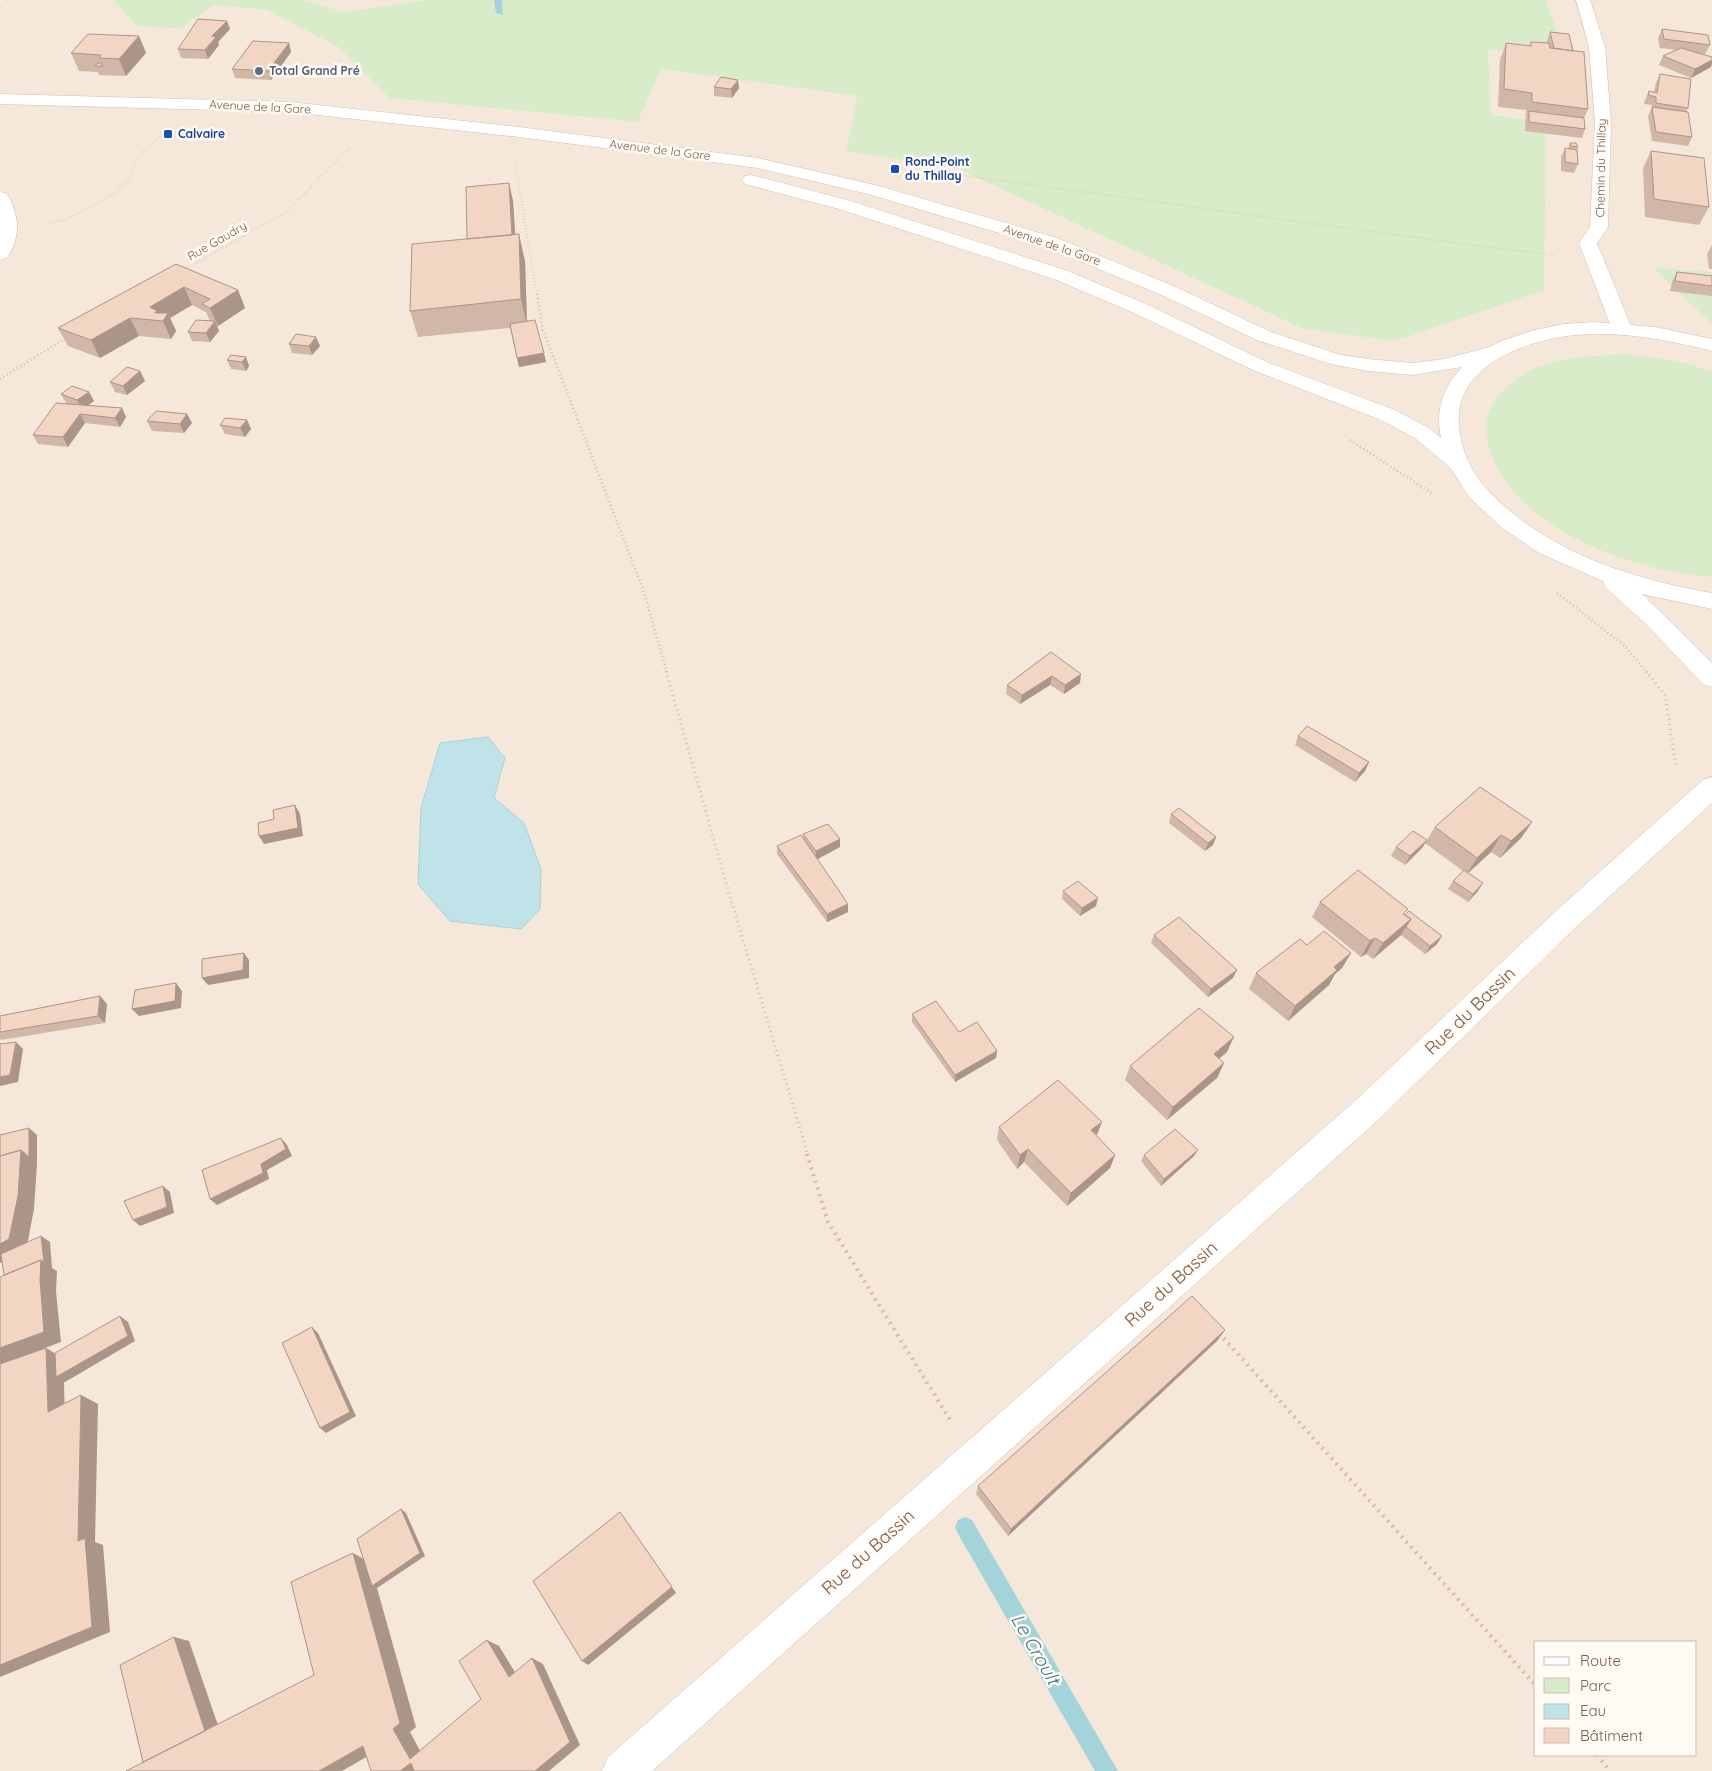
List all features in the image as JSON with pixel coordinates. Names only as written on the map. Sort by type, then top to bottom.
[{"type":"main road","name":"Chemin du Thillay","points":[[1583,0],[1597,47],[1603,122],[1599,227],[1588,242],[1622,328]]},
{"type":"main road","name":"Avenue de la Gare","points":[[0,99],[168,115],[518,132]]},
{"type":"main road","name":"Avenue de la Gare","points":[[0,99],[166,102],[290,107],[518,132],[758,163],[873,190],[951,212],[1078,252],[1171,292],[1264,336],[1338,360],[1368,366],[1413,369],[1445,365],[1491,353]]},
{"type":"main road","name":"Avenue de la Gare","points":[[601,143],[845,205],[1062,275],[1139,308],[1262,368],[1388,415],[1422,433],[1458,463]]},
{"type":"main road","points":[[0,197],[8,209],[5,244]]},
{"type":"main road","points":[[1712,345],[1656,332],[1622,328],[1549,332],[1514,342],[1491,353],[1473,366],[1464,377],[1451,400],[1448,420],[1451,441],[1458,463],[1484,499],[1524,534],[1556,553],[1607,576],[1664,593],[1712,601]]},
{"type":"main road","points":[[1607,576],[1653,617],[1712,678]]},
{"type":"main road","name":"Rue du Bassin","points":[[622,1771],[1367,1110],[1567,918],[1712,787]]},
{"type":"path","name":"Rue Gaudry","points":[[180,273],[286,212],[372,125]]},
{"type":"path","points":[[518,132],[515,166],[543,330],[643,589],[730,897],[828,1222],[973,1459]]},
{"type":"path","points":[[5,244],[68,219],[92,208],[115,194],[131,177],[135,160],[159,137],[167,137]]},
{"type":"path","points":[[951,212],[962,201],[938,195],[951,173],[1348,230],[1595,260]]},
{"type":"path","points":[[0,378],[72,334]]},
{"type":"path","points":[[1348,439],[1414,480],[1438,498]]},
{"type":"path","points":[[1555,591],[1625,646],[1665,695],[1676,766]]},
{"type":"path","points":[[1218,1331],[1534,1684]]},
{"type":"path","points":[[1598,1756],[1610,1771]]},
{"type":"shaded area","points":[[3,0],[113,0],[137,26],[181,29],[213,5],[266,10],[337,46],[389,98],[638,122],[661,69],[857,96],[846,151],[958,169],[1301,328],[1546,120],[1491,115],[1488,50],[1565,55],[1546,0],[1712,0],[1712,1771],[0,1771],[0,2]]},
{"type":"shaded area","points":[[302,0],[428,0],[344,12]]},
{"type":"green space","points":[[113,0],[302,0],[344,12],[428,0],[1546,0],[1565,55],[1488,50],[1491,115],[1546,121],[1544,290],[1395,341],[1301,328],[958,169],[846,151],[857,96],[661,69],[638,122],[389,98],[337,46],[266,10],[213,5],[181,29],[137,26]]},
{"type":"green space","points":[[1653,268],[1712,272],[1712,324]]},
{"type":"green space","points":[[1628,354],[1686,363],[1712,372],[1712,577],[1692,575],[1632,562],[1575,538],[1539,516],[1506,482],[1494,462],[1487,441],[1487,421],[1495,401],[1519,377],[1543,365],[1566,359]]},
{"type":"water","points":[[488,737],[505,758],[494,798],[524,823],[541,869],[540,909],[521,929],[450,921],[418,884],[421,808],[440,743]]},
{"type":"building","points":[[198,19],[227,21],[212,36],[216,37],[205,50],[178,49]]},
{"type":"building","points":[[1662,29],[1708,35],[1710,45],[1664,39]]},
{"type":"building","points":[[1550,32],[1569,34],[1573,51],[1554,48]]},
{"type":"building","points":[[88,34],[139,36],[119,59],[99,58],[101,55],[71,53]]},
{"type":"building","points":[[253,41],[289,43],[268,71],[232,69]]},
{"type":"building","points":[[1531,42],[1549,43],[1550,48],[1584,52],[1588,109],[1532,102],[1532,93],[1504,89],[1506,43],[1531,46]]},
{"type":"building","points":[[1681,48],[1712,57],[1712,60],[1695,69],[1663,56]]},
{"type":"building","points":[[101,63],[103,66],[95,66]]},
{"type":"building","points":[[1660,74],[1691,79],[1688,108],[1656,103],[1656,97],[1648,95],[1649,91],[1657,93]]},
{"type":"building","points":[[721,77],[738,80],[731,89],[714,87]]},
{"type":"building","points":[[1652,107],[1688,112],[1692,137],[1656,132]]},
{"type":"building","points":[[1529,111],[1584,118],[1585,129],[1529,122]]},
{"type":"building","points":[[1570,143],[1576,143],[1578,147],[1571,146]]},
{"type":"building","points":[[1565,148],[1577,150],[1578,164],[1565,162]]},
{"type":"building","points":[[1651,151],[1704,158],[1709,207],[1654,199]]},
{"type":"building","points":[[509,183],[512,235],[467,239],[466,187]]},
{"type":"building","points":[[519,234],[521,299],[410,311],[412,244]]},
{"type":"building","points":[[176,264],[238,290],[210,308],[202,304],[210,299],[184,287],[150,307],[157,311],[155,313],[168,313],[163,321],[130,318],[91,340],[58,328]]},
{"type":"building","points":[[1677,272],[1712,276],[1712,286],[1675,281]]},
{"type":"building","points":[[196,320],[215,321],[206,333],[188,332]]},
{"type":"building","points":[[535,320],[544,353],[517,358],[510,324]]},
{"type":"building","points":[[296,334],[316,337],[309,346],[289,344]]},
{"type":"building","points":[[231,355],[246,357],[242,362],[227,360]]},
{"type":"building","points":[[127,367],[140,371],[123,386],[110,382]]},
{"type":"building","points":[[72,386],[89,392],[77,400],[61,394]]},
{"type":"building","points":[[56,403],[122,408],[115,418],[80,414],[63,437],[33,435]]},
{"type":"building","points":[[156,411],[187,414],[180,424],[147,421]]},
{"type":"building","points":[[225,418],[247,420],[240,428],[220,425]]},
{"type":"building","points":[[1051,652],[1081,674],[1065,685],[1052,676],[1022,695],[1007,685]]},
{"type":"building","points":[[1307,726],[1369,762],[1359,773],[1298,736]]},
{"type":"building","points":[[1480,787],[1532,822],[1511,841],[1501,835],[1477,858],[1435,827]]},
{"type":"building","points":[[295,805],[298,828],[259,836],[258,823],[274,819],[273,810]]},
{"type":"building","points":[[1179,808],[1216,837],[1208,843],[1171,814]]},
{"type":"building","points":[[828,824],[840,839],[816,851],[803,834]]},
{"type":"building","points":[[1413,831],[1427,840],[1410,856],[1396,847]]},
{"type":"building","points":[[801,835],[848,904],[827,914],[777,846]]},
{"type":"building","points":[[1358,870],[1408,909],[1403,914],[1411,919],[1383,943],[1375,938],[1370,941],[1320,902]]},
{"type":"building","points":[[1464,870],[1483,883],[1473,894],[1453,881]]},
{"type":"building","points":[[1078,881],[1098,898],[1082,908],[1063,891]]},
{"type":"building","points":[[1409,911],[1442,936],[1430,946],[1406,927],[1411,919],[1405,915]]},
{"type":"building","points":[[1179,917],[1237,970],[1211,989],[1154,935]]},
{"type":"building","points":[[1324,931],[1351,953],[1334,967],[1337,970],[1295,1006],[1256,973],[1300,939],[1307,945]]},
{"type":"building","points":[[244,953],[243,970],[202,978],[202,959]]},
{"type":"building","points":[[176,983],[175,1001],[132,1009],[135,990]]},
{"type":"building","points":[[100,996],[98,1016],[0,1032],[0,1016]]},
{"type":"building","points":[[936,1001],[959,1032],[977,1022],[997,1051],[955,1075],[912,1014]]},
{"type":"building","points":[[1199,1008],[1234,1037],[1214,1054],[1224,1063],[1173,1107],[1130,1066]]},
{"type":"building","points":[[16,1042],[10,1075],[0,1077],[0,1044]]},
{"type":"building","points":[[1058,1080],[1102,1122],[1091,1130],[1115,1155],[1071,1193],[1028,1149],[1020,1155],[999,1127]]},
{"type":"building","points":[[29,1128],[29,1157],[21,1150],[0,1156],[0,1135]]},
{"type":"building","points":[[1175,1129],[1198,1150],[1164,1179],[1144,1155]]},
{"type":"building","points":[[281,1138],[286,1149],[261,1164],[263,1173],[210,1199],[202,1170]]},
{"type":"building","points":[[21,1150],[18,1196],[9,1239],[0,1244],[0,1156]]},
{"type":"building","points":[[163,1186],[167,1207],[133,1220],[124,1201]]},
{"type":"building","points":[[41,1236],[44,1262],[41,1260],[4,1275],[1,1254]]},
{"type":"building","points":[[41,1260],[40,1280],[44,1332],[0,1348],[0,1277]]},
{"type":"building","points":[[1192,1296],[1225,1330],[1011,1529],[978,1486]]},
{"type":"building","points":[[120,1316],[128,1336],[56,1377],[55,1353]]},
{"type":"building","points":[[312,1327],[350,1412],[320,1428],[282,1343]]},
{"type":"building","points":[[46,1348],[48,1412],[81,1395],[78,1541],[85,1538],[92,1627],[0,1665],[0,1364]]},
{"type":"building","points":[[401,1509],[420,1553],[372,1586],[357,1539]]},
{"type":"building","points":[[620,1512],[672,1587],[582,1661],[533,1581]]},
{"type":"building","points":[[353,1553],[400,1723],[393,1729],[410,1759],[481,1699],[459,1661],[487,1640],[509,1677],[532,1658],[570,1742],[535,1771],[414,1771],[411,1763],[400,1771],[371,1771],[363,1746],[319,1771],[126,1771],[314,1675],[291,1582]]},
{"type":"building","points":[[174,1637],[205,1731],[143,1762],[120,1665]]},
{"type":"waterway","name":"Le Croult","points":[[498,0],[500,13]]},
{"type":"waterway","name":"Le Croult","points":[[965,1527],[1107,1771]]},
{"type":"place","name":"Total Grand Pré","points":[[259,71]]},
{"type":"place","name":"Calvaire","points":[[168,134]]},
{"type":"place","name":"Rond-Point du Thillay","points":[[895,169]]}]
